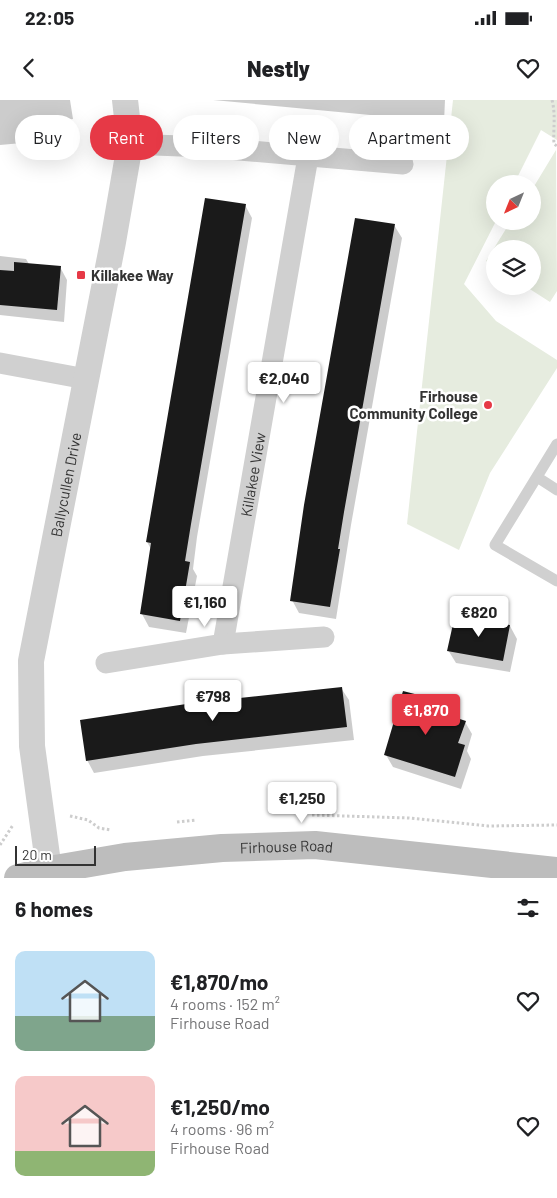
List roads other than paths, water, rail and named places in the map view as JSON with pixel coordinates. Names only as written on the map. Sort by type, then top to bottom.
[{"type":"main road","name":"Firhouse Road","points":[[18,878],[49,870],[125,856],[222,848],[315,845],[557,871]]},
{"type":"street","name":"Ballycullen Drive","points":[[126,100],[127,115]]},
{"type":"street","points":[[163,145],[269,153]]},
{"type":"street","points":[[339,159],[403,164]]},
{"type":"street","name":"Ballycullen Drive","points":[[49,870],[32,746],[31,661],[127,160]]},
{"type":"street","name":"Killakee View","points":[[223,644],[307,160]]},
{"type":"street","points":[[0,363],[86,379]]},
{"type":"street","points":[[106,663],[223,644],[324,637]]},
{"type":"lane","points":[[557,444],[495,545],[557,581]]},
{"type":"lane","points":[[537,477],[557,490]]},
{"type":"place","name":"Killakee Way","points":[[81,275]]},
{"type":"place","name":"Firhouse Community College","points":[[488,405]]}]
